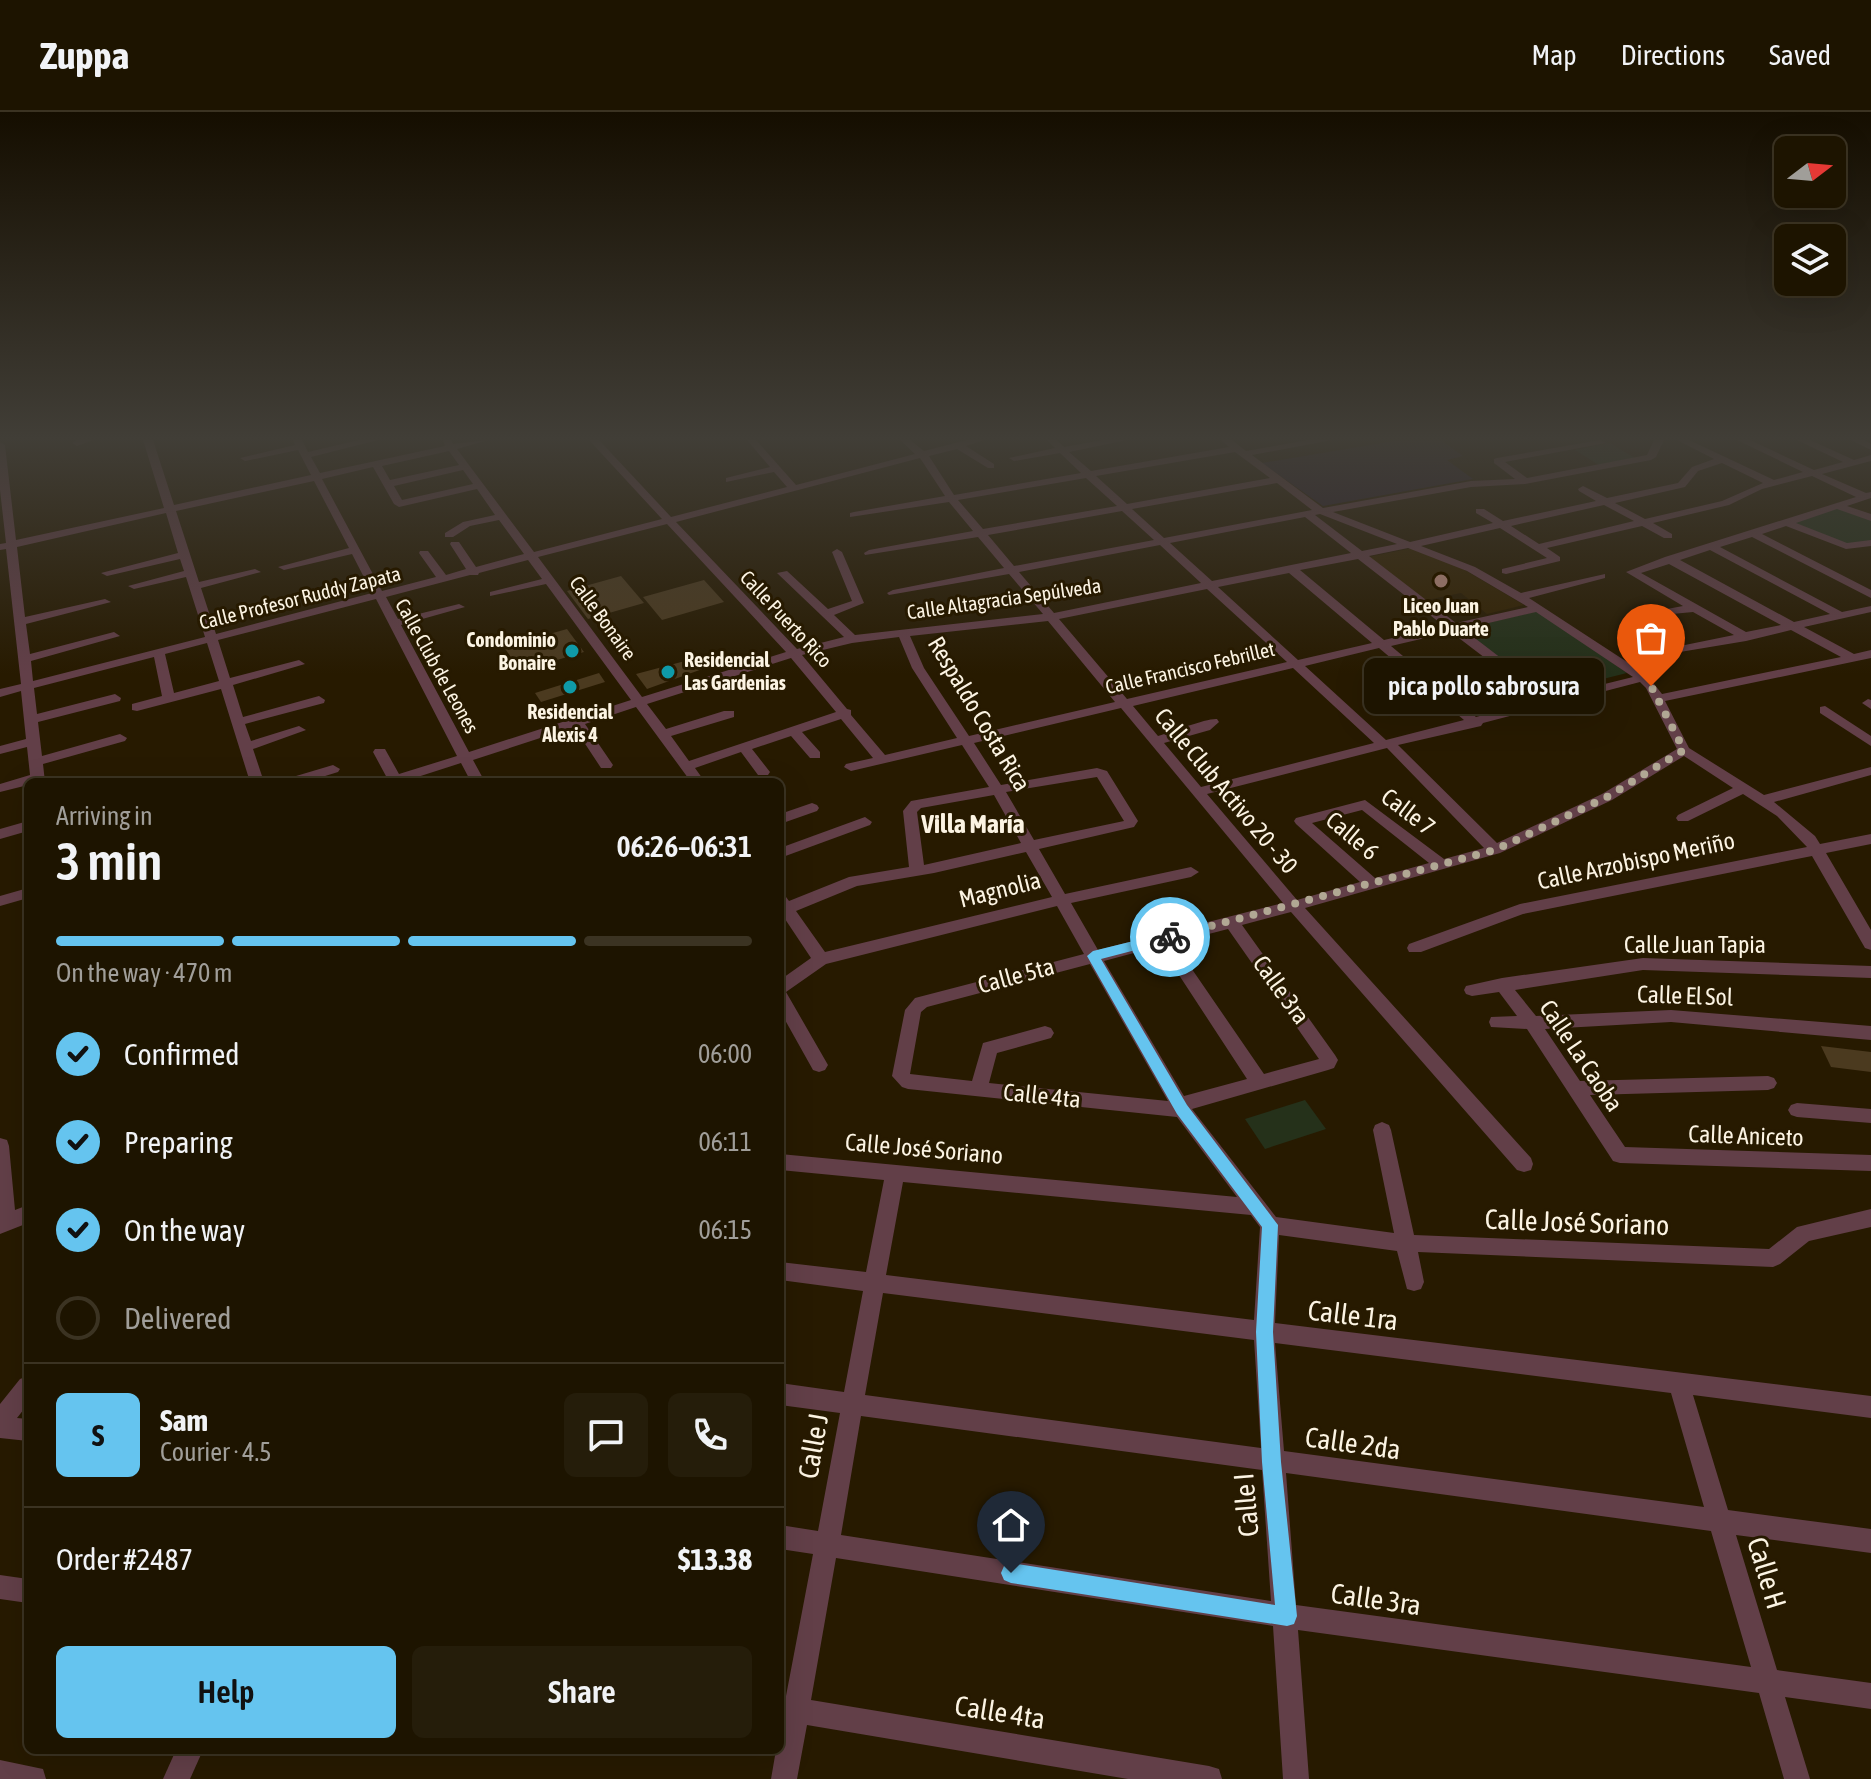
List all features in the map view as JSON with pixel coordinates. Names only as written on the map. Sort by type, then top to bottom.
[{"type":"street","points":[[4,518],[6,546],[21,622],[38,778]]},
{"type":"street","points":[[6,546],[136,518]]},
{"type":"street","points":[[174,518],[256,778]]},
{"type":"street","name":"Calle Club de Leones","points":[[338,518],[476,778]]},
{"type":"street","points":[[474,573],[452,540],[467,524],[496,518]]},
{"type":"street","name":"Calle Bonaire","points":[[501,518],[534,558],[695,778]]},
{"type":"street","name":"Calle Puerto Rico","points":[[667,518],[794,653],[880,758]]},
{"type":"street","name":"Calle Profesor Ruddy Zapata","points":[[0,693],[687,518]]},
{"type":"street","name":"Calle Club Activo 20 - 30","points":[[968,518],[1294,906],[1524,1164]]},
{"type":"street","points":[[869,553],[1064,518]]},
{"type":"street","points":[[1137,518],[1387,745],[1495,850]]},
{"type":"street","points":[[893,593],[1285,518]]},
{"type":"street","points":[[1320,518],[1358,555],[1551,703]]},
{"type":"street","points":[[1332,518],[1414,544],[1471,569],[1538,608],[1643,678],[1658,699],[1684,750],[1763,800],[1798,826],[1817,847],[1869,936]]},
{"type":"street","points":[[1491,518],[1556,559],[1506,571]]},
{"type":"street","name":"Calle Altagracia Sepúlveda","points":[[401,778],[794,653],[852,639],[1051,617],[1534,518]]},
{"type":"street","points":[[1635,518],[1668,536]]},
{"type":"street","points":[[1539,547],[1665,518]]},
{"type":"street","points":[[1746,637],[1632,572],[1797,518]]},
{"type":"street","points":[[1785,522],[1846,546],[1871,543]]},
{"type":"street","points":[[1752,533],[1871,595]]},
{"type":"street","points":[[1710,546],[1842,616]]},
{"type":"street","points":[[284,567],[354,550]]},
{"type":"street","points":[[825,614],[858,603],[837,552]]},
{"type":"street","points":[[424,553],[444,580]]},
{"type":"street","points":[[107,573],[186,554]]},
{"type":"street","points":[[1669,559],[1852,658]]},
{"type":"street","points":[[1290,568],[1476,723]]},
{"type":"street","points":[[134,586],[192,572]]},
{"type":"street","points":[[196,586],[255,572]]},
{"type":"street","points":[[783,573],[852,639]]},
{"type":"street","points":[[1520,597],[1601,576]]},
{"type":"street","points":[[494,594],[550,580]]},
{"type":"street","points":[[21,622],[105,602]]},
{"type":"street","points":[[393,624],[459,607]]},
{"type":"street","name":"Calle Francisco Febrillet","points":[[851,767],[1538,608]]},
{"type":"street","points":[[1655,614],[1694,608]]},
{"type":"street","points":[[1684,649],[1871,609]]},
{"type":"street","name":"Respaldo Costa Rica","points":[[903,633],[918,668],[998,790],[1181,1107],[1270,1225]]},
{"type":"street","points":[[25,659],[114,636]]},
{"type":"street","points":[[159,653],[169,698]]},
{"type":"street","points":[[1658,699],[1871,654]]},
{"type":"street","points":[[137,707],[299,664]]},
{"type":"street","points":[[1197,792],[1643,678]]},
{"type":"street","points":[[31,720],[115,698]]},
{"type":"street","points":[[239,722],[319,700]]},
{"type":"street","points":[[1825,710],[1871,742]]},
{"type":"street","points":[[687,766],[846,713]]},
{"type":"street","points":[[664,734],[729,714]]},
{"type":"street","points":[[577,721],[606,765]]},
{"type":"street","points":[[1155,741],[1205,727],[1212,722]]},
{"type":"street","points":[[247,747],[299,730]]},
{"type":"street","points":[[794,731],[815,755]]},
{"type":"street","points":[[36,762],[120,738]]},
{"type":"street","points":[[0,750],[33,741]]},
{"type":"street","points":[[745,748],[763,772]]},
{"type":"street","name":"Calle 5ta","points":[[903,1080],[901,1076],[915,1005],[1495,850],[1607,797],[1684,750]]},
{"type":"street","points":[[380,752],[391,778]]},
{"type":"street","points":[[304,778],[333,769]]},
{"type":"street","points":[[1763,800],[1871,771]]},
{"type":"street","points":[[784,905],[854,881],[917,871],[1131,823],[1100,773],[911,807],[917,871]]},
{"type":"street","points":[[0,788],[24,783]]},
{"type":"street","points":[[1683,818],[1744,788]]},
{"type":"street","name":"Calle 7","points":[[1301,823],[1365,805],[1441,865]]},
{"type":"street","points":[[784,818],[812,808]]},
{"type":"street","points":[[784,852],[865,822]]},
{"type":"street","name":"Calle 6","points":[[1301,823],[1373,885]]},
{"type":"street","points":[[0,834],[24,827]]},
{"type":"street","name":"Calle Arzobispo Meriño","points":[[1415,948],[1520,909],[1817,847],[1871,839]]},
{"type":"street","name":"Magnolia","points":[[821,959],[1061,900],[1191,872]]},
{"type":"street","points":[[0,901],[24,894]]},
{"type":"street","points":[[784,909],[821,959],[784,985]]},
{"type":"street","name":"Calle 3ra","points":[[1231,921],[1329,1060],[1260,1083]]},
{"type":"street","points":[[1163,939],[1260,1083],[1181,1107]]},
{"type":"street","name":"Calle Juan Tapia","points":[[1472,990],[1643,964],[1871,972]]},
{"type":"street","name":"Calle La Caoba","points":[[1502,984],[1532,1023],[1620,1155]]},
{"type":"street","points":[[784,1003],[819,1065]]},
{"type":"street","name":"Calle El Sol","points":[[1497,1022],[1671,1016],[1871,1033]]},
{"type":"street","points":[[979,1089],[989,1048],[1045,1033]]},
{"type":"street","name":"Calle 4ta","points":[[903,1080],[1181,1107]]},
{"type":"street","points":[[1576,1088],[1768,1083]]},
{"type":"street","points":[[1797,1110],[1871,1116]]},
{"type":"street","points":[[1382,1130],[1414,1282]]},
{"type":"street","points":[[0,1146],[3,1224],[24,1216]]},
{"type":"street","name":"Calle Aniceto","points":[[1620,1155],[1871,1163]]},
{"type":"street","name":"Calle José Soriano","points":[[784,1162],[1254,1207]]},
{"type":"street","name":"Calle J","points":[[784,1779],[788,1710],[826,1544],[895,1172]]},
{"type":"street","name":"Calle José Soriano","points":[[1270,1225],[1404,1243],[1773,1258],[1804,1233],[1871,1218]]},
{"type":"street","name":"Calle I","points":[[1270,1225],[1264,1332],[1271,1462],[1287,1616],[1296,1779]]},
{"type":"street","name":"Calle 1ra","points":[[784,1272],[1871,1407]]},
{"type":"street","name":"Calle H","points":[[1679,1384],[1797,1779]]},
{"type":"street","points":[[24,1392],[0,1424],[24,1429]]},
{"type":"street","name":"Calle 2da","points":[[784,1395],[1871,1541]]},
{"type":"street","name":"Calle 3ra","points":[[784,1538],[1287,1616],[1871,1696]]},
{"type":"street","points":[[0,1587],[24,1590]]},
{"type":"street","name":"Calle 4ta","points":[[788,1710],[1209,1779]]},
{"type":"street","points":[[176,1779],[188,1754]]},
{"type":"street","points":[[0,1773],[33,1779]]},
{"type":"shaded area","name":"Liceo Juan Pablo Duarte","points":[[1413,548],[1463,569],[1524,605],[1487,614],[1461,593],[1422,601],[1368,557]]},
{"type":"green space","points":[[1807,518],[1865,518],[1871,520],[1871,542],[1848,545],[1793,523]]},
{"type":"green space","points":[[1538,611],[1627,673],[1543,694],[1458,630]]},
{"type":"green space","points":[[1305,1100],[1326,1129],[1265,1149],[1245,1119]]},
{"type":"building","points":[[621,576],[644,603],[588,619],[567,591]]},
{"type":"building","points":[[704,580],[724,602],[662,620],[643,597]]},
{"type":"building","name":"Condominio Bonaire","points":[[567,629],[584,652],[520,671],[504,647]]},
{"type":"building","name":"Residencial Las Gardenias","points":[[700,657],[708,667],[647,689],[636,674]]},
{"type":"building","name":"Residencial Alexis 4","points":[[599,673],[605,682],[541,702],[535,693]]},
{"type":"building","points":[[1821,1046],[1871,1052],[1871,1072],[1831,1067]]},
{"type":"way so far","points":[[1170,937],[1495,850],[1607,797],[1684,750],[1651,686]]},
{"type":"place","name":"Liceo Juan Pablo Duarte","points":[[1441,581]]},
{"type":"place","name":"Condominio Bonaire","points":[[572,651]]},
{"type":"place","name":"Residencial Las Gardenias","points":[[668,672]]},
{"type":"place","name":"pica pollo sabrosura","points":[[1651,686]]},
{"type":"place","name":"Residencial Alexis 4","points":[[570,687]]},
{"type":"district","name":"Villa María","points":[[973,824]]},
{"type":"route","points":[[1011,1573],[1287,1616],[1271,1462],[1264,1332],[1270,1225],[1182,1110],[1093,956],[1170,937]]}]
